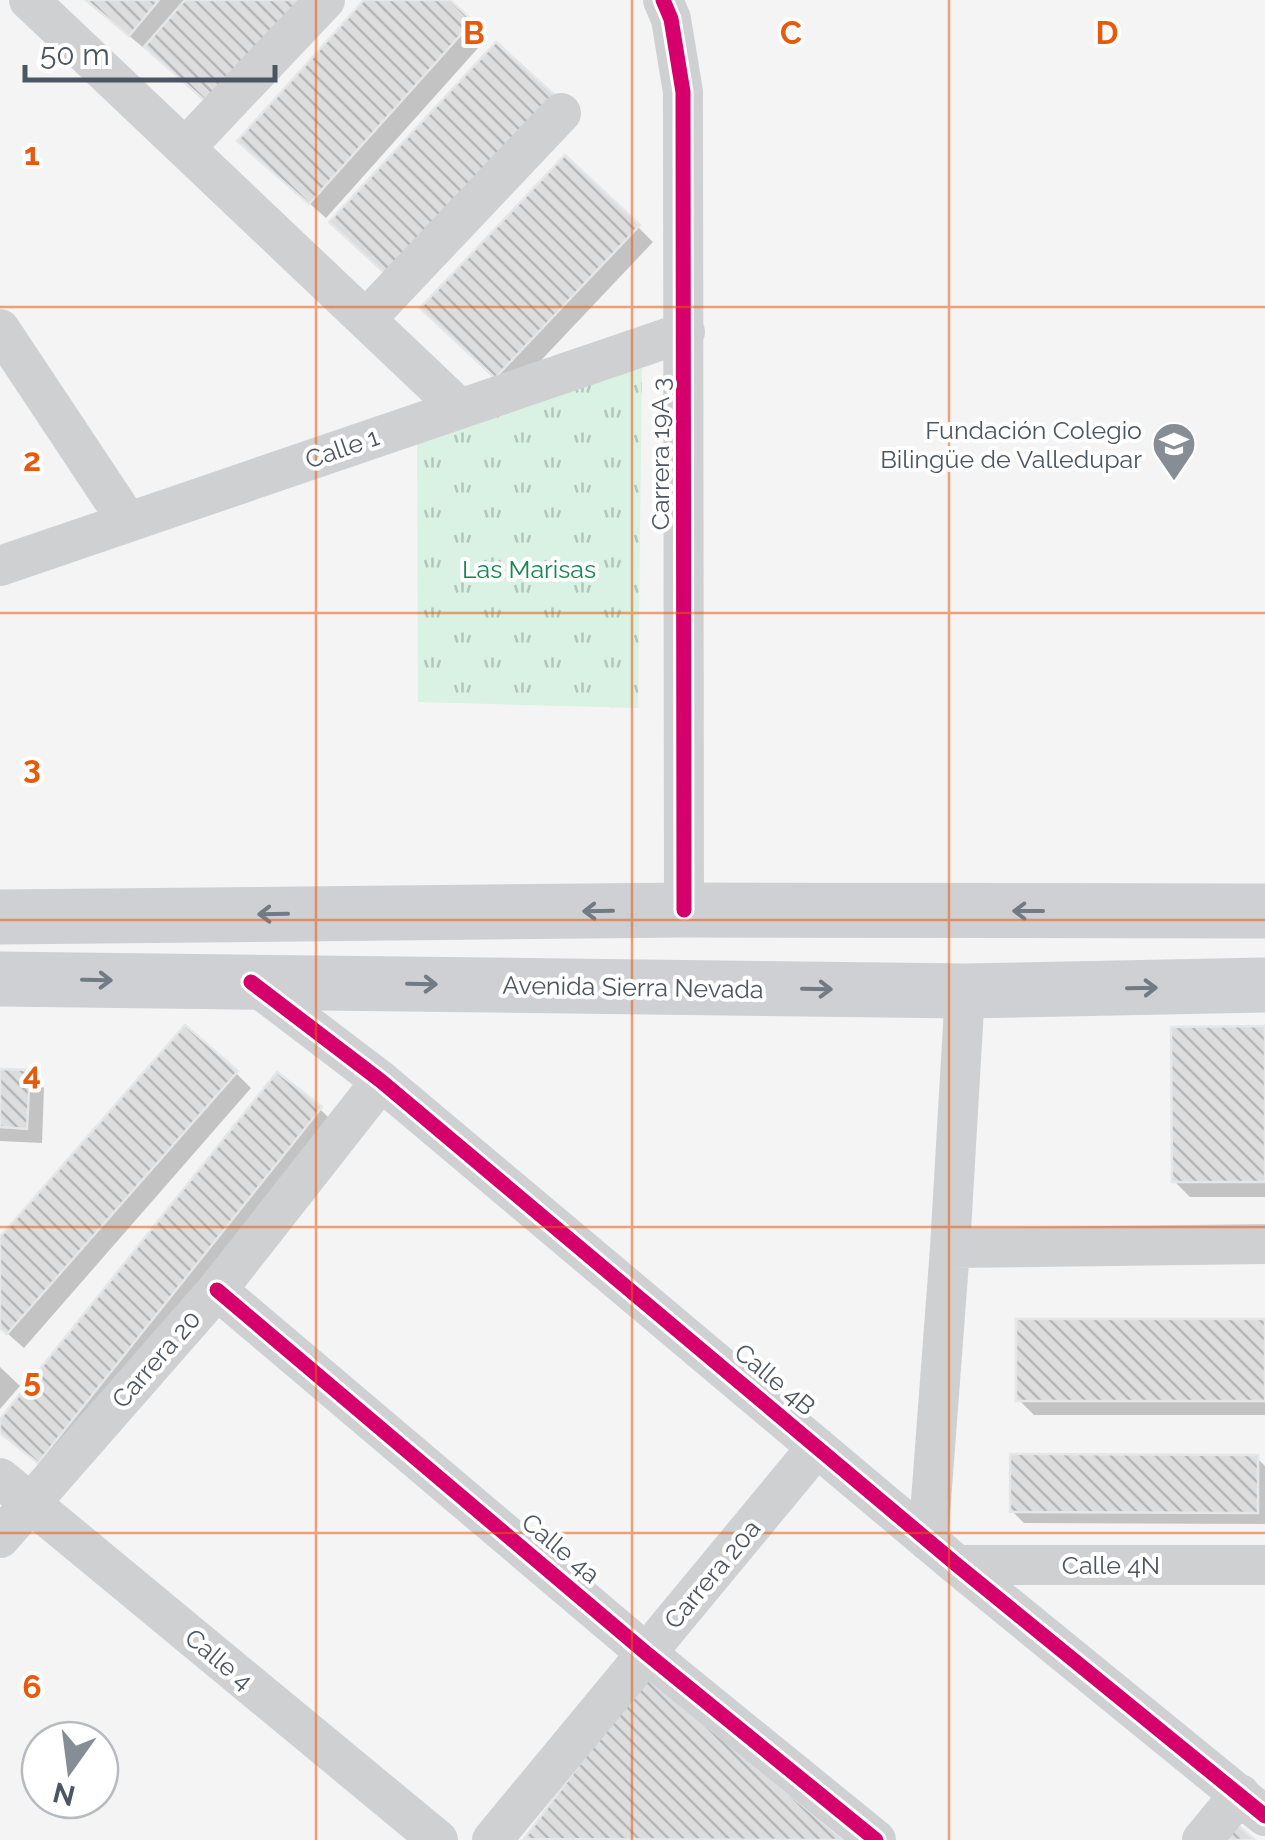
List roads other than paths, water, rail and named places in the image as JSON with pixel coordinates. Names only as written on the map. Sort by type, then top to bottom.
[{"type":"main road","points":[[0,917],[684,910],[1265,911]]},
{"type":"main road","name":"Avenida Sierra Nevada","points":[[0,979],[965,991],[1265,986]]},
{"type":"street","points":[[29,0],[459,408]]},
{"type":"street","points":[[185,148],[325,0]]},
{"type":"street","name":"Carrera 19A 3","points":[[663,0],[671,19],[683,92],[684,910]]},
{"type":"street","points":[[366,319],[560,113]]},
{"type":"street","points":[[0,329],[128,522]]},
{"type":"street","name":"Calle 1","points":[[0,566],[685,332]]},
{"type":"street","name":"Calle 4B","points":[[251,982],[381,1081],[943,1553],[1252,1805]]},
{"type":"street","points":[[943,1553],[950,1248],[965,991]]},
{"type":"street","name":"Carrera 20","points":[[0,1538],[15,1490],[217,1290],[381,1081]]},
{"type":"street","points":[[950,1248],[1265,1244]]},
{"type":"street","name":"Calle 4a","points":[[217,1290],[646,1653],[876,1840]]},
{"type":"street","name":"Carrera 20a","points":[[492,1840],[817,1447]]},
{"type":"street","name":"Calle 4","points":[[15,1490],[438,1840]]},
{"type":"street","name":"Calle 4N","points":[[943,1553],[1265,1565]]},
{"type":"street","points":[[1202,1840],[1252,1805]]},
{"type":"place","name":"Fundación Colegio Bilingüe de Valledupar","points":[[1174,482]]},
{"type":"park label","name":"Las Marisas","points":[[529,569]]}]
